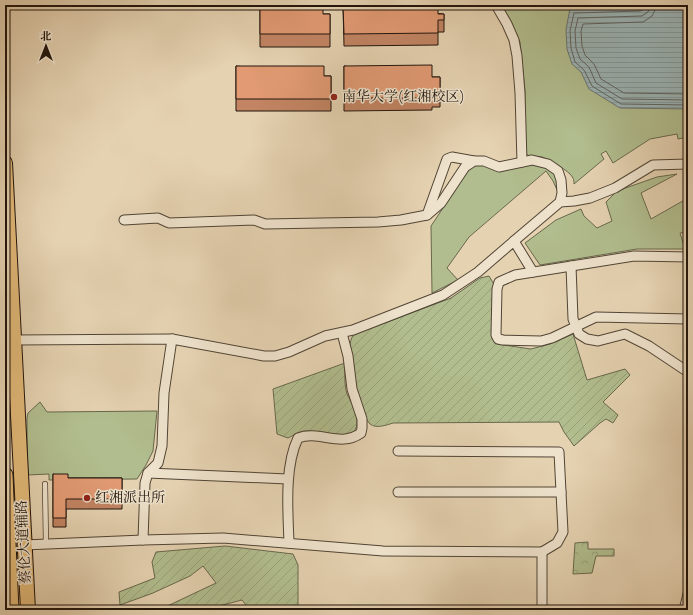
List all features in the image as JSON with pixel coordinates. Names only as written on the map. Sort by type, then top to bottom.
[{"type":"highway","points":[[5,474],[11,610]]},
{"type":"main road","name":"蔡伦大道辅路","points":[[5,163],[28,610]]},
{"type":"street","points":[[496,5],[514,40],[518,56],[522,162]]},
{"type":"street","points":[[427,215],[447,159],[452,157],[474,161],[484,161],[499,167],[532,160],[548,164],[558,171],[561,180],[562,193],[560,202]]},
{"type":"street","points":[[124,220],[158,218],[169,222],[254,220],[265,224],[378,222],[401,220],[427,215],[441,202],[465,167],[474,161]]},
{"type":"street","points":[[14,340],[172,339],[264,356],[275,356],[289,352],[325,336],[353,330],[443,295],[478,272],[560,202],[590,198],[615,188],[653,165],[688,164]]},
{"type":"street","points":[[514,241],[533,272]]},
{"type":"street","points":[[688,257],[634,256],[515,275],[499,282],[497,289],[496,335],[498,339],[542,341],[552,338],[596,317],[688,320]]},
{"type":"street","points":[[571,266],[573,319],[578,334],[587,339],[598,341],[625,334],[649,346],[688,372]]},
{"type":"street","points":[[289,544],[288,479],[298,438],[315,436],[344,440],[354,438],[361,433],[362,419],[352,389],[348,356],[342,333]]},
{"type":"street","points":[[143,540],[144,483],[148,473],[158,463],[162,446],[164,393],[172,339]]},
{"type":"street","points":[[24,545],[223,538],[383,551],[542,552],[557,543],[563,532],[559,452],[398,451]]},
{"type":"street","points":[[148,473],[288,479]]},
{"type":"street","points":[[398,492],[561,492]]},
{"type":"street","points":[[542,552],[542,610]]},
{"type":"street","points":[[684,610],[688,594]]},
{"type":"lane","points":[[45,484],[46,544]]},
{"type":"green space","points":[[501,5],[688,5],[688,137],[678,139],[677,134],[650,139],[613,163],[606,151],[601,154],[604,159],[574,184],[571,175],[559,166],[542,157],[529,156],[524,148],[525,91],[520,42]]},
{"type":"green space","points":[[476,163],[538,165],[549,167],[556,175],[558,192],[546,171],[469,237],[447,268],[458,280],[432,293],[431,226],[469,169]]},
{"type":"green space","points":[[677,174],[641,193],[651,219],[688,198],[688,232],[680,233],[685,249],[637,249],[540,265],[525,243],[556,220],[581,209],[584,216],[597,228],[612,221],[606,202],[617,191],[657,177]]},
{"type":"green space","points":[[489,276],[495,286],[492,336],[497,344],[531,349],[550,344],[573,334],[587,380],[625,369],[630,375],[603,402],[618,415],[613,423],[606,419],[574,446],[559,422],[393,423],[385,426],[375,426],[370,424],[366,419],[359,399],[354,375],[350,347],[353,335],[451,298],[480,278]]},
{"type":"green space","points":[[345,363],[345,387],[356,415],[357,423],[355,429],[351,433],[344,435],[303,431],[288,438],[277,434],[273,389]]},
{"type":"green space","points":[[40,402],[47,412],[157,411],[153,451],[137,479],[49,480],[49,474],[27,475],[27,418],[28,413]]},
{"type":"green space","points":[[588,542],[588,549],[614,549],[614,556],[596,556],[592,573],[573,574],[575,543]]},
{"type":"green space","points":[[225,546],[293,554],[298,565],[298,610],[250,610],[242,600],[203,610],[159,610],[216,583],[203,566],[190,576],[153,593],[120,605],[119,592],[155,578],[152,562],[156,552]]},
{"type":"water","points":[[688,5],[688,109],[620,108],[589,89],[581,72],[572,64],[567,49],[566,30],[570,8],[615,8]]},
{"type":"building","points":[[260,5],[323,5],[323,14],[330,14],[330,34],[260,34]]},
{"type":"building","points":[[343,5],[438,5],[438,14],[444,14],[444,20],[438,20],[438,33],[344,34]]},
{"type":"building","points":[[432,65],[432,77],[440,77],[440,95],[432,95],[432,98],[344,98],[344,66]]},
{"type":"building","points":[[236,66],[324,66],[324,76],[331,76],[331,99],[236,99]]},
{"type":"building","name":"红湘派出所","points":[[53,474],[68,474],[68,478],[122,478],[122,499],[66,499],[66,518],[53,518]]},
{"type":"place","name":"南华大学(红湘校区)","points":[[334,97]]},
{"type":"place","name":"红湘派出所","points":[[87,498]]}]
